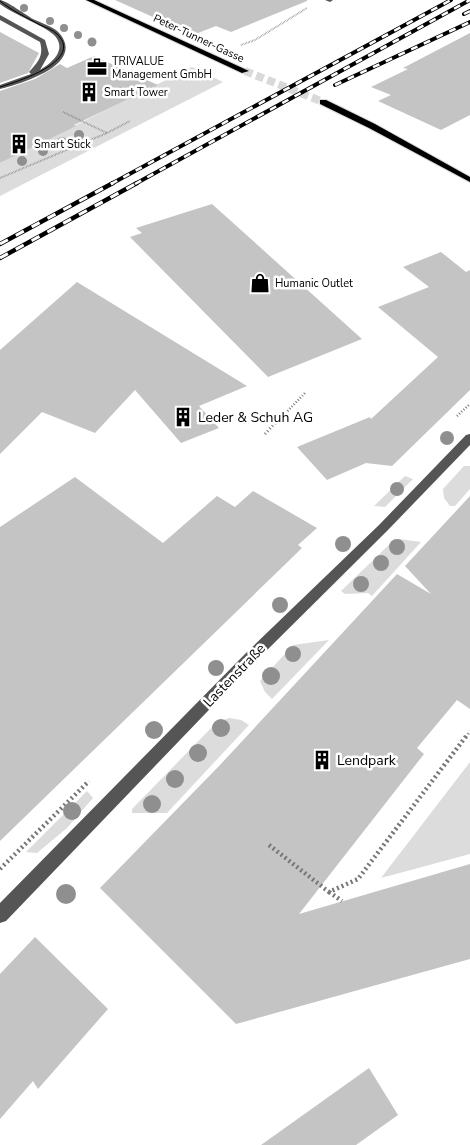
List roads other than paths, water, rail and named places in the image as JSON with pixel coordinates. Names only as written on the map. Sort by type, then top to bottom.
[{"type":"main road","name":"Peter-Tunner-Gasse","points":[[89,0],[245,71]]},
{"type":"main road","points":[[323,102],[372,126],[470,180]]},
{"type":"street","points":[[0,1],[10,9],[57,34],[64,46],[60,59],[39,72],[0,88]]},
{"type":"street","points":[[0,17],[43,41],[46,47],[42,63],[21,79]]},
{"type":"street","name":"Lastenstraße","points":[[0,915],[250,658],[383,528],[470,438]]},
{"type":"tunnel","points":[[245,71],[323,102]]},
{"type":"tram line","points":[[0,1],[19,14],[53,31],[63,44],[62,53],[45,69],[0,87]]},
{"type":"railway","points":[[111,184],[451,0]]},
{"type":"railway","points":[[135,184],[470,0]]},
{"type":"railway","points":[[464,14],[470,11]]},
{"type":"railway","points":[[335,85],[470,22]]},
{"type":"railway","points":[[0,244],[113,183]]},
{"type":"railway","points":[[0,258],[137,183]]},
{"type":"place","name":"TRIVALUE Management GmbH","points":[[97,67]]},
{"type":"place","name":"Smart Tower","points":[[89,92]]},
{"type":"place","name":"Smart Stick","points":[[19,144]]},
{"type":"place","name":"Humanic Outlet","points":[[260,283]]},
{"type":"place","name":"Leder & Schuh AG","points":[[183,417]]},
{"type":"place","name":"Lendpark","points":[[322,760]]}]
